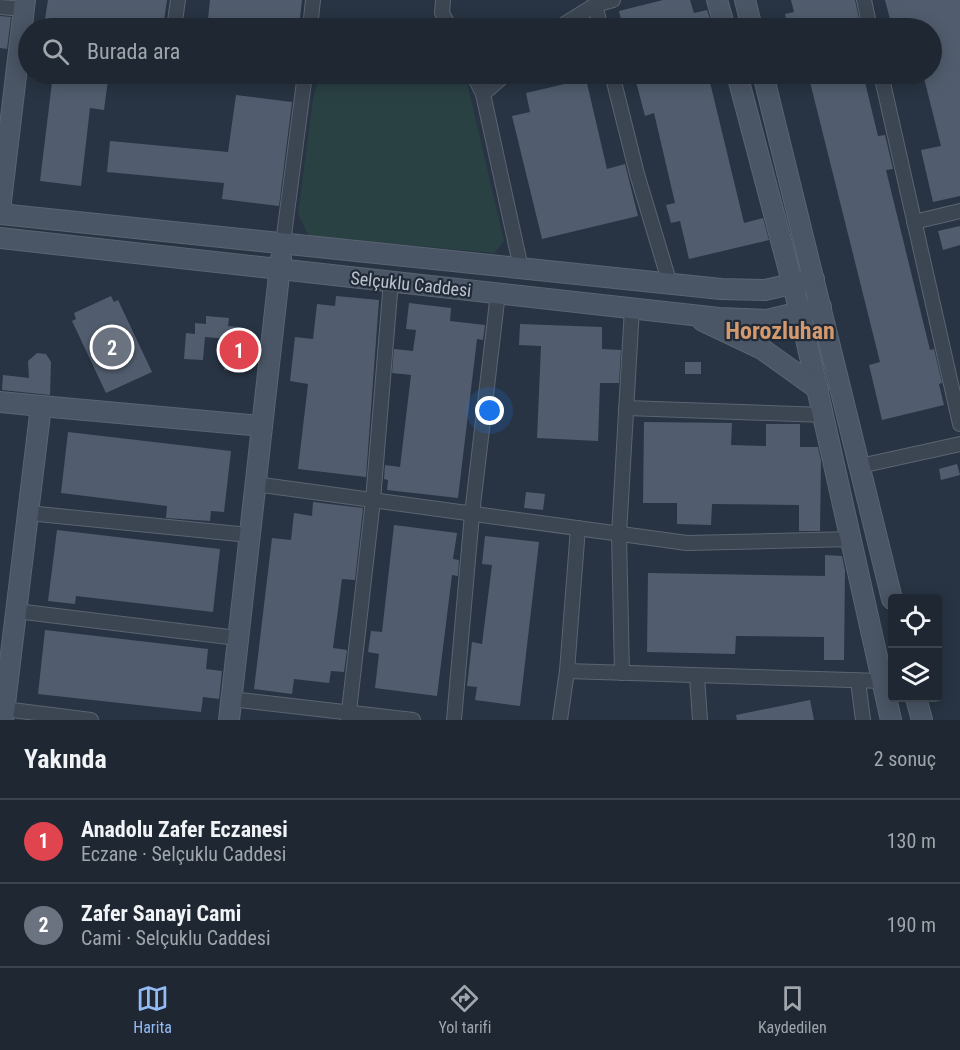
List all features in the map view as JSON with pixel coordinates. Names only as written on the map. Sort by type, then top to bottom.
[{"type":"street","points":[[175,18],[178,0]]},
{"type":"street","points":[[311,18],[313,0]]},
{"type":"street","points":[[443,0],[442,13],[445,18]]},
{"type":"street","points":[[575,18],[596,5],[613,0]]},
{"type":"street","points":[[717,0],[722,18]]},
{"type":"street","points":[[746,0],[750,18]]},
{"type":"street","points":[[864,0],[868,18]]},
{"type":"street","points":[[0,7],[24,5]]},
{"type":"street","points":[[596,5],[599,18]]},
{"type":"street","points":[[0,212],[18,84]]},
{"type":"street","points":[[229,720],[279,269],[304,84]]},
{"type":"street","points":[[478,84],[483,94],[521,268]]},
{"type":"street","points":[[483,94],[494,84]]},
{"type":"street","points":[[614,84],[637,174],[670,284]]},
{"type":"street","points":[[740,84],[800,312],[891,720]]},
{"type":"street","points":[[766,84],[891,594]]},
{"type":"street","points":[[883,84],[960,424]]},
{"type":"street","points":[[914,222],[960,211]]},
{"type":"street","name":"Selçuklu Caddesi","points":[[0,212],[721,289],[765,291],[814,279]]},
{"type":"street","name":"Selçuklu Caddesi","points":[[0,238],[687,314],[767,320],[821,307]]},
{"type":"street","points":[[348,716],[373,500],[391,281]]},
{"type":"street","points":[[454,720],[472,514],[498,293]]},
{"type":"street","points":[[621,673],[619,534],[632,308]]},
{"type":"street","points":[[687,314],[762,349],[818,389]]},
{"type":"street","points":[[0,402],[262,426]]},
{"type":"street","points":[[41,406],[4,714],[91,720]]},
{"type":"street","points":[[626,408],[824,416]]},
{"type":"street","points":[[860,466],[960,444]]},
{"type":"street","points":[[255,484],[687,543],[852,539]]},
{"type":"street","points":[[28,513],[249,535]]},
{"type":"street","points":[[560,720],[567,672],[578,528]]},
{"type":"street","points":[[16,611],[237,638]]},
{"type":"street","points":[[567,672],[882,681]]},
{"type":"street","points":[[697,675],[700,720]]},
{"type":"street","points":[[858,681],[863,720]]},
{"type":"street","points":[[231,699],[348,716],[413,720]]},
{"type":"street","points":[[917,702],[922,720]]},
{"type":"green space","points":[[317,84],[467,84],[504,241],[494,253],[309,236],[298,214],[313,99]]},
{"type":"building","points":[[48,0],[167,0],[164,18],[45,18]]},
{"type":"building","points":[[210,0],[302,0],[300,18],[208,18]]},
{"type":"building","points":[[663,0],[690,0],[694,13],[707,10],[710,18],[621,18],[619,11]]},
{"type":"building","points":[[791,0],[855,0],[859,18],[786,18],[785,14],[794,12]]},
{"type":"building","points":[[885,0],[960,0],[960,196],[933,202],[921,150],[941,146],[926,84],[942,84],[942,18],[890,18]]},
{"type":"building","points":[[0,16],[11,17],[7,49],[0,48]]},
{"type":"building","points":[[52,84],[107,84],[104,110],[90,108],[81,186],[40,181]]},
{"type":"building","points":[[565,84],[587,84],[607,169],[625,164],[638,216],[542,239],[512,116],[530,112],[526,93]]},
{"type":"building","points":[[637,84],[710,84],[744,223],[763,218],[769,240],[689,259],[680,221],[671,223],[666,205],[675,203],[654,113],[645,116]]},
{"type":"building","points":[[810,84],[865,84],[878,136],[885,135],[893,169],[886,170],[930,350],[934,349],[942,383],[939,384],[944,405],[882,420],[869,365],[880,362]]},
{"type":"building","points":[[236,95],[292,102],[279,206],[222,199],[224,183],[107,172],[110,141],[228,152]]},
{"type":"building","points":[[960,226],[960,245],[943,250],[938,231]]},
{"type":"building","points":[[111,296],[114,302],[118,300],[152,372],[106,393],[72,321],[76,319],[74,313]]},
{"type":"building","points":[[336,296],[379,300],[366,477],[298,469],[308,384],[290,381],[295,337],[313,339],[317,304],[335,306]]},
{"type":"building","points":[[409,303],[451,308],[450,321],[485,325],[483,340],[477,339],[458,498],[387,490],[388,480],[384,479],[385,465],[400,467],[411,375],[392,373],[394,349],[413,351],[416,330],[406,329]]},
{"type":"building","points":[[206,316],[229,318],[228,326],[238,327],[237,338],[245,338],[243,364],[235,363],[234,371],[224,370],[227,339],[205,337],[203,360],[184,359],[186,333],[195,334],[195,323],[206,324]]},
{"type":"building","points":[[520,324],[602,327],[602,349],[621,350],[619,383],[600,383],[598,441],[537,438],[541,346],[519,345]]},
{"type":"building","points":[[37,353],[46,354],[51,362],[50,395],[2,390],[3,375],[29,378],[28,361]]},
{"type":"building","points":[[685,362],[701,362],[701,374],[685,374]]},
{"type":"building","points":[[644,422],[732,423],[731,445],[766,446],[766,424],[800,424],[800,447],[818,447],[821,461],[820,531],[799,531],[799,505],[712,504],[711,525],[677,524],[677,503],[643,503]]},
{"type":"building","points":[[68,432],[231,451],[224,512],[211,511],[210,521],[166,518],[167,506],[61,493]]},
{"type":"building","points":[[957,464],[960,475],[941,480],[939,469]]},
{"type":"building","points":[[526,492],[545,494],[543,510],[524,508]]},
{"type":"building","points":[[313,502],[363,508],[355,580],[342,579],[333,648],[347,650],[344,672],[331,671],[329,683],[294,679],[292,694],[254,689],[272,538],[291,540],[294,513],[312,516]]},
{"type":"building","points":[[394,525],[457,533],[453,559],[459,560],[458,576],[452,575],[437,696],[375,688],[379,654],[368,652],[371,631],[382,632]]},
{"type":"building","points":[[57,530],[220,549],[213,612],[76,596],[75,604],[48,601]]},
{"type":"building","points":[[485,536],[539,542],[520,706],[475,700],[477,687],[467,686],[472,642],[482,644],[492,565],[482,564]]},
{"type":"building","points":[[825,555],[842,556],[845,570],[844,660],[824,660],[824,637],[736,636],[735,654],[647,652],[648,573],[825,576]]},
{"type":"building","points":[[45,630],[208,649],[206,669],[222,671],[219,699],[203,697],[201,712],[38,694]]},
{"type":"building","points":[[810,700],[814,720],[737,720],[736,715]]},
{"type":"place","name":"Zafer Sanayi Cami","points":[[112,347]]},
{"type":"place","name":"Anadolu Zafer Eczanesi","points":[[239,350]]},
{"type":"district","name":"Horozluhan","points":[[780,331]]}]
